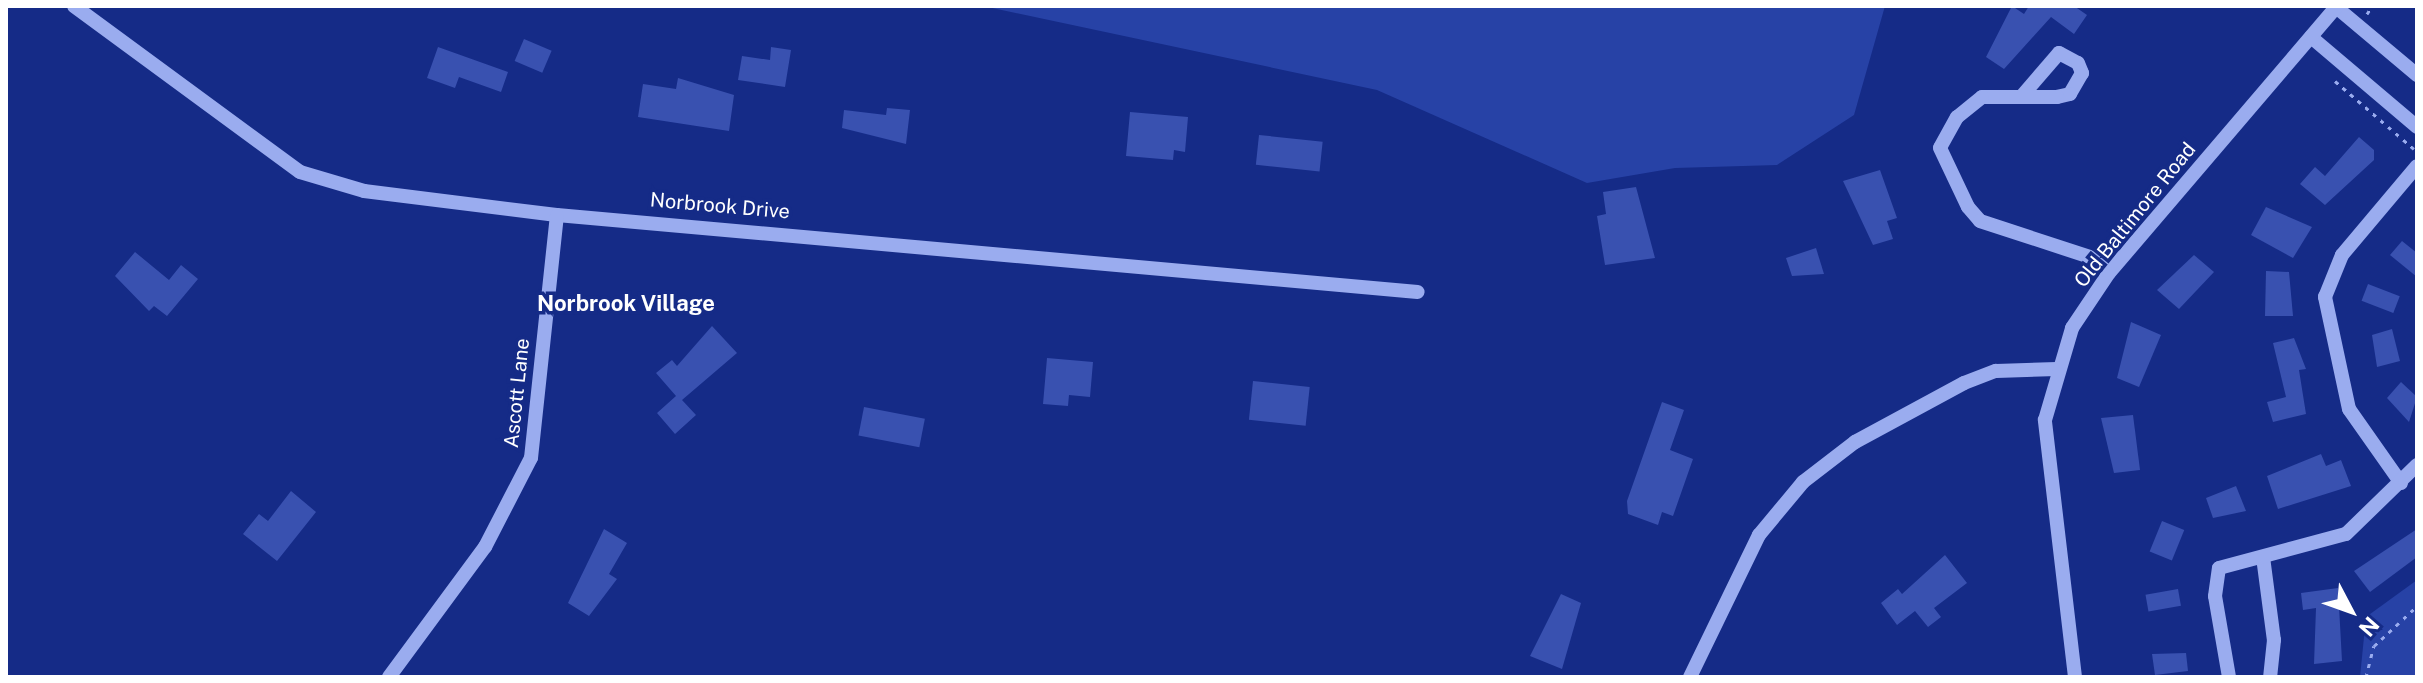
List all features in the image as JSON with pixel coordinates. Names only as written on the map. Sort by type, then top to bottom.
[{"type":"street","name":"Norbrook Drive","points":[[74,6],[300,172],[364,191],[557,215],[1418,292]]},
{"type":"street","name":"Old Baltimore Road","points":[[2075,677],[2045,420],[2057,369],[2072,328],[2115,265],[2336,7]]},
{"type":"street","points":[[2336,7],[2417,75]]},
{"type":"street","points":[[2311,37],[2417,127]]},
{"type":"street","points":[[2021,97],[1982,97],[1945,135],[1941,152],[1968,207],[1980,221],[2115,265]]},
{"type":"street","points":[[2401,483],[2349,409],[2325,297],[2342,255],[2417,166]]},
{"type":"street","name":"Ascott Lane","points":[[389,677],[485,547],[531,458],[557,215]]},
{"type":"street","points":[[1690,677],[1759,535],[1803,482],[1855,442],[1964,383],[1996,371],[2057,369]]},
{"type":"street","points":[[2229,677],[2216,578],[2224,563],[2263,557],[2346,534],[2417,465]]},
{"type":"street","points":[[2263,557],[2274,640],[2270,677]]},
{"type":"path","points":[[2324,71],[2417,151]]},
{"type":"path","points":[[2366,677],[2379,639],[2417,606]]},
{"type":"shaded area","points":[[983,6],[1885,6],[1854,115],[1777,165],[1675,168],[1587,183],[1377,90]]},
{"type":"shaded area","points":[[2417,580],[2417,677],[2360,677],[2366,617]]},
{"type":"building","points":[[2012,6],[2024,14],[2029,6],[2074,6],[2087,15],[2074,34],[2051,17],[2004,69],[1986,57]]},
{"type":"building","points":[[524,39],[552,51],[542,73],[515,61]]},
{"type":"building","points":[[438,47],[508,72],[501,92],[459,77],[455,88],[427,78]]},
{"type":"building","points":[[771,47],[791,50],[785,87],[738,80],[742,56],[770,60]]},
{"type":"building","points":[[678,78],[734,95],[729,131],[638,117],[643,84],[676,89]]},
{"type":"building","points":[[887,108],[910,110],[906,144],[842,128],[844,110],[886,115]]},
{"type":"building","points":[[1130,112],[1188,117],[1185,152],[1174,150],[1173,160],[1126,156]]},
{"type":"building","points":[[1259,135],[1323,142],[1320,172],[1256,165]]},
{"type":"building","points":[[2359,137],[2374,150],[2374,160],[2325,205],[2300,184],[2315,167],[2325,176]]},
{"type":"building","points":[[1880,170],[1897,218],[1887,221],[1893,239],[1873,245],[1843,181]]},
{"type":"building","points":[[1636,187],[1655,258],[1605,265],[1597,216],[1606,214],[1603,192]]},
{"type":"building","points":[[2266,207],[2312,227],[2293,258],[2251,235]]},
{"type":"building","points":[[2402,241],[2417,253],[2417,277],[2390,255]]},
{"type":"building","points":[[1816,248],[1824,274],[1792,276],[1786,258]]},
{"type":"building","points":[[135,252],[169,280],[181,265],[198,279],[167,316],[154,306],[149,311],[115,276]]},
{"type":"building","points":[[2194,255],[2214,272],[2179,309],[2157,290]]},
{"type":"building","points":[[2266,271],[2289,272],[2293,316],[2265,316]]},
{"type":"building","points":[[2368,284],[2400,296],[2393,313],[2362,301]]},
{"type":"building","points":[[2131,322],[2161,335],[2139,387],[2117,378]]},
{"type":"building","points":[[712,326],[737,353],[682,400],[696,415],[675,434],[657,413],[676,396],[656,373],[672,360],[677,366]]},
{"type":"building","points":[[2392,329],[2400,361],[2377,367],[2372,335]]},
{"type":"building","points":[[2294,338],[2306,369],[2299,370],[2306,414],[2273,422],[2267,402],[2286,397],[2273,343]]},
{"type":"building","points":[[1047,358],[1093,362],[1090,397],[1069,395],[1068,406],[1043,404]]},
{"type":"building","points":[[1253,381],[1310,387],[1306,426],[1249,420]]},
{"type":"building","points":[[2401,382],[2417,397],[2409,422],[2387,398]]},
{"type":"building","points":[[1662,402],[1684,410],[1670,450],[1693,459],[1673,516],[1662,512],[1658,525],[1628,514],[1627,501]]},
{"type":"building","points":[[864,407],[925,419],[919,447],[858,435]]},
{"type":"building","points":[[2133,415],[2140,470],[2114,473],[2101,418]]},
{"type":"building","points":[[2321,454],[2326,466],[2341,460],[2351,486],[2278,509],[2267,476]]},
{"type":"building","points":[[2236,486],[2246,511],[2213,518],[2206,498]]},
{"type":"building","points":[[291,491],[316,512],[277,561],[243,534],[259,514],[268,521]]},
{"type":"building","points":[[2162,521],[2184,530],[2172,561],[2150,552]]},
{"type":"building","points":[[604,529],[627,543],[609,574],[617,579],[589,616],[568,603]]},
{"type":"building","points":[[2417,529],[2417,557],[2370,592],[2354,571]]},
{"type":"building","points":[[1945,555],[1967,583],[1934,608],[1941,617],[1928,627],[1915,611],[1897,625],[1881,603],[1898,589],[1902,594]]},
{"type":"building","points":[[2338,588],[2342,661],[2314,664],[2316,608],[2303,610],[2301,593]]},
{"type":"building","points":[[2178,589],[2181,606],[2148,611],[2146,595]]},
{"type":"building","points":[[1561,594],[1581,603],[1562,669],[1530,656]]},
{"type":"building","points":[[2186,653],[2188,671],[2155,675],[2152,654]]},
{"type":"district","name":"Norbrook Village","points":[[626,304]]}]
